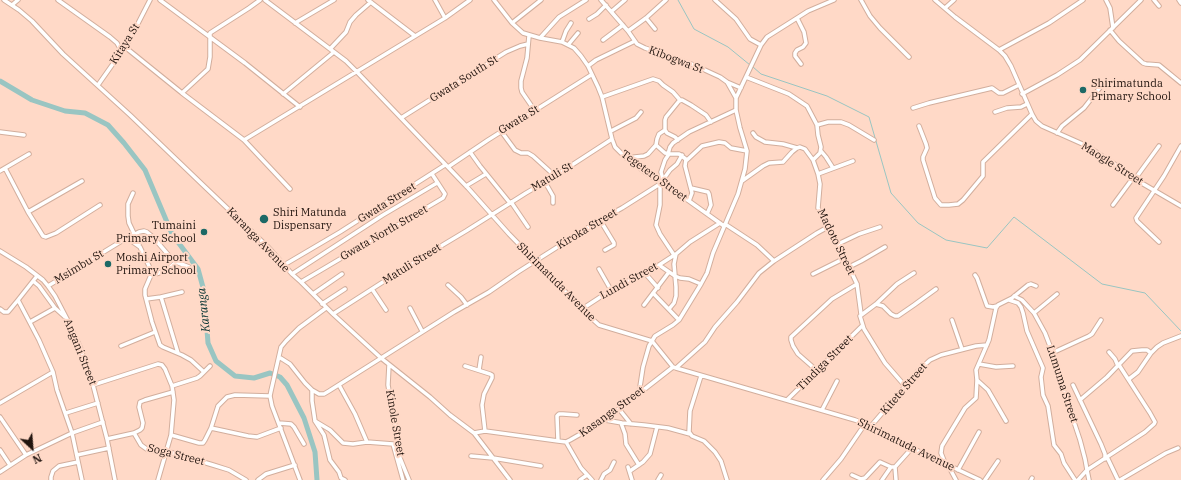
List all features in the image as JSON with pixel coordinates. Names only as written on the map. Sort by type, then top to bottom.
[{"type":"street","name":"Karanga Avenue","points":[[4,0],[32,22],[63,54],[98,85],[269,248],[292,274],[326,308],[381,358],[474,433],[510,480]]},
{"type":"street","points":[[12,5],[18,0]]},
{"type":"street","points":[[58,0],[110,37],[117,43],[122,52]]},
{"type":"street","name":"Kitaya St","points":[[98,85],[122,52],[150,0]]},
{"type":"street","points":[[160,0],[300,107]]},
{"type":"street","points":[[182,93],[208,69],[210,63],[210,33],[260,0]]},
{"type":"street","name":"Shirimatuda Avenue","points":[[265,0],[346,61],[402,118],[594,322],[599,325],[652,341]]},
{"type":"street","points":[[295,23],[334,0]]},
{"type":"street","points":[[435,0],[445,18]]},
{"type":"street","name":"Tegetero Street","points":[[494,0],[512,23],[523,33],[529,36],[562,42],[574,48],[581,56],[588,66],[602,97],[612,140],[615,146],[626,158],[720,224],[725,225],[757,244],[774,261]]},
{"type":"street","points":[[512,23],[541,0]]},
{"type":"street","points":[[540,38],[559,17],[586,0]]},
{"type":"street","name":"Kibogwa St","points":[[601,0],[612,11],[635,41],[645,48],[694,65],[741,88]]},
{"type":"street","points":[[612,11],[625,0]]},
{"type":"street","points":[[628,31],[646,18],[666,0]]},
{"type":"street","points":[[715,0],[736,19],[750,39],[761,45]]},
{"type":"street","points":[[736,98],[761,45],[767,37],[808,11],[834,0]]},
{"type":"street","points":[[861,0],[870,16],[880,28],[909,57]]},
{"type":"street","name":"Maogle Street","points":[[935,0],[999,50],[1008,61],[1022,94],[1036,121],[1042,126],[1096,152],[1154,191],[1181,206]]},
{"type":"street","points":[[945,8],[954,0]]},
{"type":"street","points":[[999,50],[1049,23],[1083,0]]},
{"type":"street","points":[[1106,0],[1110,8],[1111,29],[1119,41],[1143,63],[1160,64],[1181,83]]},
{"type":"street","points":[[1022,94],[1068,68],[1089,52],[1141,0]]},
{"type":"street","points":[[1154,0],[1159,6]]},
{"type":"street","points":[[1178,0],[1181,4]]},
{"type":"street","points":[[330,49],[346,32],[350,22],[369,1],[415,36]]},
{"type":"street","points":[[244,140],[445,18],[468,1]]},
{"type":"street","points":[[589,19],[597,14],[606,5]]},
{"type":"street","points":[[646,18],[655,30]]},
{"type":"street","points":[[797,18],[804,32],[806,43],[795,53],[795,56],[800,64]]},
{"type":"street","points":[[562,42],[571,23]]},
{"type":"street","points":[[603,40],[623,25]]},
{"type":"street","points":[[568,45],[578,33]]},
{"type":"street","points":[[529,36],[521,88],[522,92],[535,111]]},
{"type":"street","points":[[588,66],[600,58],[635,41]]},
{"type":"street","name":"Gwata South St","points":[[402,118],[506,52],[528,44]]},
{"type":"street","points":[[125,47],[244,140],[290,189]]},
{"type":"street","points":[[283,94],[334,52]]},
{"type":"street","name":"Gwata St","points":[[447,166],[591,75]]},
{"type":"street","points":[[746,77],[790,94],[804,103],[810,110],[817,125],[821,151],[833,168]]},
{"type":"street","points":[[602,97],[653,79],[659,81],[680,100],[706,115],[711,122]]},
{"type":"street","points":[[639,393],[644,362],[649,346],[655,336],[679,320],[701,284],[707,273],[742,181],[747,151],[736,110],[736,98],[728,82]]},
{"type":"street","points":[[913,108],[992,88],[999,93],[1003,93],[1019,85]]},
{"type":"street","points":[[1057,133],[1062,126],[1084,108],[1102,85]]},
{"type":"street","points":[[678,140],[667,133],[666,117],[680,100]]},
{"type":"street","points":[[996,112],[1007,108],[1022,107],[1027,104]]},
{"type":"street","points":[[669,309],[674,303],[676,296],[674,264],[675,254],[663,239],[656,225],[660,205],[661,172],[664,162],[670,147],[689,132],[736,110]]},
{"type":"street","points":[[611,131],[636,118],[641,112]]},
{"type":"street","points":[[919,126],[927,148],[923,160],[935,198],[941,205],[949,205],[958,204],[963,200],[983,176],[983,162],[1032,114]]},
{"type":"street","points":[[817,125],[828,122],[841,122],[874,140]]},
{"type":"street","points":[[626,158],[644,156],[648,154],[656,145],[659,134],[666,130]]},
{"type":"street","points":[[501,131],[515,150],[520,154],[528,153],[533,156],[555,176]]},
{"type":"street","points":[[0,132],[24,135]]},
{"type":"street","points":[[753,133],[756,137],[765,142],[783,144],[797,148]]},
{"type":"street","name":"Matuli St","points":[[492,215],[612,140]]},
{"type":"street","points":[[686,159],[688,159],[702,146],[719,142],[725,143],[731,148],[747,151]]},
{"type":"street","points":[[656,145],[664,153],[677,153],[686,159],[686,166],[692,188],[692,196],[689,201]]},
{"type":"street","points":[[1112,205],[1146,165],[1159,146]]},
{"type":"street","points":[[1159,242],[1136,218],[1181,146]]},
{"type":"street","name":"Madoto Street","points":[[797,148],[800,147],[805,149],[813,160],[820,184],[818,208],[838,244],[857,284],[861,314]]},
{"type":"street","points":[[742,181],[769,163],[783,162],[797,148]]},
{"type":"street","points":[[813,160],[821,151]]},
{"type":"street","points":[[470,152],[486,174],[511,203],[528,227]]},
{"type":"street","points":[[0,171],[29,154]]},
{"type":"street","name":"Kiroka Street","points":[[312,390],[319,394],[324,394],[422,331],[489,292],[600,220],[622,208],[661,182],[677,164],[682,155]]},
{"type":"street","points":[[818,174],[853,161]]},
{"type":"street","name":"Gwata Street","points":[[284,265],[447,166]]},
{"type":"street","points":[[5,168],[28,212],[43,236],[46,237],[56,233],[100,205]]},
{"type":"street","points":[[466,186],[486,174]]},
{"type":"street","name":"Gwata North Street","points":[[301,282],[443,198],[444,194],[437,183],[430,176]]},
{"type":"street","points":[[28,212],[82,181]]},
{"type":"street","points":[[545,182],[553,196],[553,203]]},
{"type":"street","points":[[292,274],[383,215],[437,183]]},
{"type":"street","points":[[692,188],[708,192],[711,205],[707,214]]},
{"type":"street","points":[[133,193],[128,204],[129,223],[149,266],[151,275],[145,289],[146,300],[160,345],[191,360],[204,372]]},
{"type":"street","name":"Matuli Street","points":[[333,314],[492,215]]},
{"type":"street","points":[[600,220],[614,243],[605,250]]},
{"type":"street","name":"Lundi Street","points":[[582,309],[611,290],[659,265],[686,245],[720,224]]},
{"type":"street","name":"Kasanga Street","points":[[474,433],[485,431],[566,442],[575,438],[605,420],[674,368],[705,342],[715,327],[737,302],[754,279],[774,261],[828,227]]},
{"type":"street","points":[[838,244],[859,234],[880,227]]},
{"type":"street","name":"Msimbu St","points":[[48,286],[126,239],[144,231],[153,237],[171,258],[176,262],[189,267]]},
{"type":"street","points":[[126,239],[140,247]]},
{"type":"street","points":[[849,267],[885,247]]},
{"type":"street","name":"Angani Street","points":[[0,251],[26,267],[48,286],[67,319],[80,347],[93,385],[107,439],[115,480]]},
{"type":"street","points":[[813,274],[845,258]]},
{"type":"street","points":[[151,275],[168,269],[176,262]]},
{"type":"street","points":[[659,265],[675,276],[689,279],[701,284]]},
{"type":"street","points":[[599,269],[611,290]]},
{"type":"street","points":[[644,272],[658,288]]},
{"type":"street","points":[[644,305],[669,272]]},
{"type":"street","points":[[905,386],[888,368],[862,326],[860,319],[861,314],[876,304],[897,284],[914,273]]},
{"type":"street","points":[[313,294],[342,274]]},
{"type":"street","points":[[975,275],[987,306],[993,307],[1009,300],[1028,285],[1031,284],[1036,286]]},
{"type":"street","points":[[0,309],[4,312],[8,312],[37,276]]},
{"type":"street","points":[[33,281],[39,286],[55,308],[67,319]]},
{"type":"street","points":[[816,372],[814,368],[798,354],[793,346],[791,337],[832,299],[857,284]]},
{"type":"street","points":[[448,285],[467,305]]},
{"type":"street","points":[[322,304],[345,289]]},
{"type":"street","points":[[372,289],[386,310]]},
{"type":"street","points":[[876,304],[883,306],[891,314],[898,316],[936,289]]},
{"type":"street","points":[[146,300],[182,292]]},
{"type":"street","points":[[653,293],[679,320]]},
{"type":"street","points":[[1034,313],[1057,294]]},
{"type":"street","name":"Lumuma Street","points":[[1014,296],[1022,300],[1034,313],[1045,333],[1083,448],[1089,480]]},
{"type":"street","points":[[161,297],[178,353]]},
{"type":"street","points":[[18,300],[39,340],[53,372],[57,390],[72,433],[82,480]]},
{"type":"street","points":[[1009,300],[1018,303],[1024,313],[1028,331],[1043,368],[1041,380],[1044,396],[1048,406],[1054,445],[1076,480],[1087,470],[1145,432],[1154,424],[1154,419],[1129,379],[1109,352]]},
{"type":"street","points":[[956,480],[941,453],[942,446],[965,408],[976,398],[976,370],[987,345],[995,310],[998,305]]},
{"type":"street","points":[[30,322],[55,308]]},
{"type":"street","points":[[300,480],[272,406],[270,396],[272,381],[281,347],[299,328],[326,308]]},
{"type":"street","points":[[410,308],[422,331]]},
{"type":"street","points":[[952,320],[962,349]]},
{"type":"street","points":[[1052,353],[1092,334],[1101,320]]},
{"type":"street","name":"Tindiga Street","points":[[787,400],[862,326]]},
{"type":"street","points":[[121,346],[155,332]]},
{"type":"street","points":[[1129,379],[1138,372],[1151,353],[1162,343],[1181,336]]},
{"type":"street","points":[[652,341],[674,368]]},
{"type":"street","name":"Kitete Street","points":[[871,426],[919,370],[930,360],[962,349],[987,345]]},
{"type":"street","points":[[1080,400],[1100,384],[1129,354],[1135,350],[1147,350],[1151,353]]},
{"type":"street","points":[[279,357],[290,364],[312,390],[315,420],[324,435],[330,460],[339,472],[341,478],[345,480]]},
{"type":"street","points":[[479,370],[480,357]]},
{"type":"street","points":[[93,385],[158,364],[162,365],[165,369],[172,386],[174,400],[171,435],[158,480]]},
{"type":"street","name":"Kinole Street","points":[[389,364],[388,385],[399,444],[400,458],[410,480]]},
{"type":"street","points":[[979,364],[996,367],[1013,366]]},
{"type":"street","points":[[172,386],[196,378],[210,366]]},
{"type":"street","points":[[465,366],[492,375],[484,394],[482,405],[485,431]]},
{"type":"street","name":"Shirimatuda Avenue","points":[[674,368],[822,410],[871,426],[899,442],[980,480]]},
{"type":"street","points":[[0,404],[53,372]]},
{"type":"street","points":[[690,434],[690,411],[701,376]]},
{"type":"street","points":[[977,380],[988,390],[1006,421]]},
{"type":"street","points":[[822,410],[837,381]]},
{"type":"street","points":[[339,385],[355,414],[367,442]]},
{"type":"street","points":[[1073,385],[1101,444],[1106,458],[1119,480],[1166,453],[1178,448]]},
{"type":"street","points":[[107,439],[134,433],[140,430],[143,423],[139,407],[140,402],[173,392]]},
{"type":"street","points":[[171,435],[199,443],[203,442],[211,428],[218,406],[228,397],[235,394],[270,396]]},
{"type":"street","points":[[66,413],[98,403]]},
{"type":"street","points":[[619,409],[631,424]]},
{"type":"street","points":[[558,441],[557,416],[559,414],[577,415]]},
{"type":"street","points":[[0,417],[26,455]]},
{"type":"street","points":[[315,420],[330,430],[343,443],[352,444],[367,442],[393,444],[403,480]]},
{"type":"street","points":[[605,420],[668,428],[690,434],[704,441],[715,452],[721,461],[727,480]]},
{"type":"street","points":[[0,472],[26,455],[72,433],[103,422]]},
{"type":"street","points":[[279,423],[291,424],[304,444]]},
{"type":"street","points":[[621,423],[626,434],[626,444],[639,465]]},
{"type":"street","points":[[823,480],[841,459],[865,424]]},
{"type":"street","points":[[630,472],[650,454],[657,427]]},
{"type":"street","points":[[211,428],[256,437],[281,428]]},
{"type":"street","points":[[958,470],[979,432]]},
{"type":"street","name":"Soga Street","points":[[134,433],[141,445],[148,450],[166,451],[229,470],[246,480]]},
{"type":"street","points":[[566,442],[581,468],[592,480]]},
{"type":"street","points":[[77,455],[109,448]]},
{"type":"street","points":[[882,480],[912,448]]},
{"type":"street","points":[[0,450],[10,465]]},
{"type":"street","points":[[471,456],[541,466]]},
{"type":"street","points":[[985,480],[998,461]]},
{"type":"street","points":[[51,480],[53,471],[59,466],[78,462]]},
{"type":"street","points":[[601,480],[604,474],[610,470],[614,462]]},
{"type":"street","points":[[852,475],[861,479],[865,478],[880,462],[893,467]]},
{"type":"street","points":[[258,480],[266,474],[294,465]]},
{"type":"street","points":[[628,467],[632,480]]},
{"type":"street","points":[[893,467],[896,480]]},
{"type":"street","points":[[658,480],[661,475]]},
{"type":"street","points":[[580,480],[587,476]]},
{"type":"waterway","points":[[678,0],[694,29],[728,47],[750,65]]},
{"type":"waterway","points":[[753,67],[761,74],[827,96],[869,117],[891,193],[918,223],[946,240],[987,248],[1014,217],[1102,284],[1145,293],[1181,331]]},
{"type":"waterway","name":"Karanga","points":[[0,81],[32,100],[65,111],[85,113],[108,125],[124,143],[145,170],[172,234],[198,269],[204,291],[208,343],[216,361],[235,376],[254,378],[270,373],[280,377],[287,385],[304,418],[315,452],[317,480]]},
{"type":"place","name":"Shirimatunda Primary School","points":[[1083,90]]},
{"type":"place","name":"Shiri Matunda Dispensary","points":[[264,219]]},
{"type":"place","name":"Tumaini Primary School","points":[[204,232]]},
{"type":"place","name":"Moshi Airport Primary School","points":[[108,264]]}]
